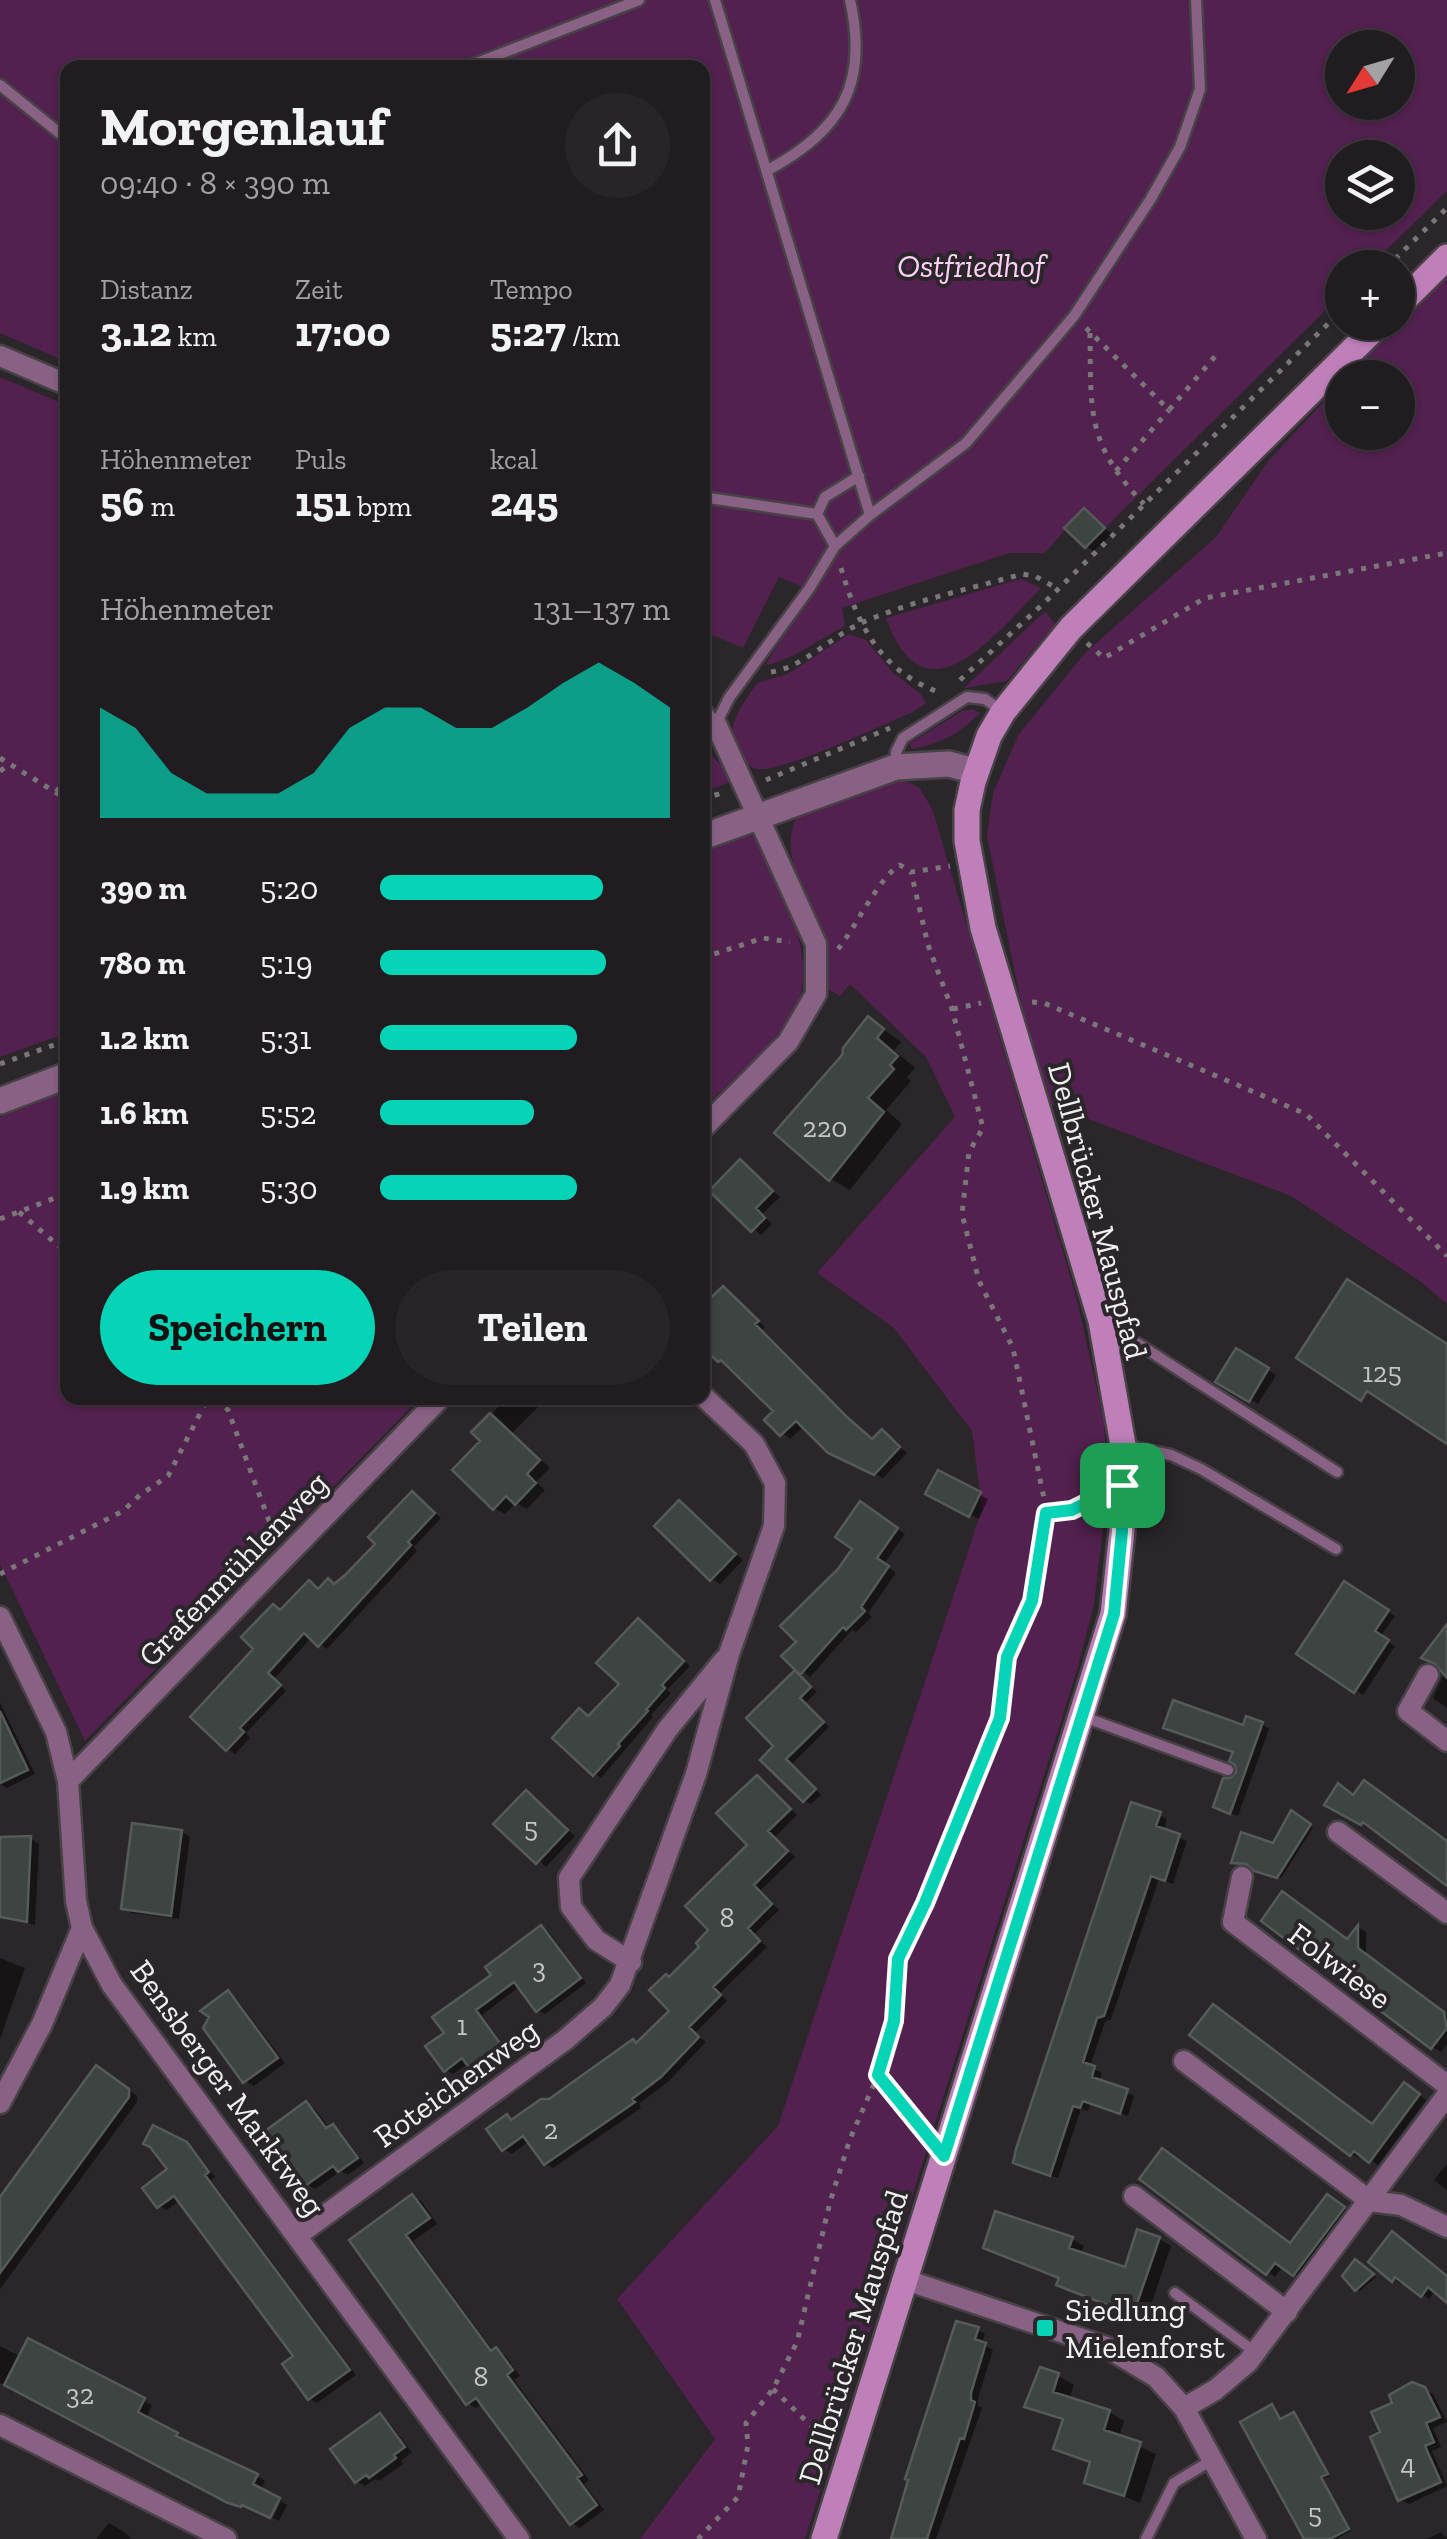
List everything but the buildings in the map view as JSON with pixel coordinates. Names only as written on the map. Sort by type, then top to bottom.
[{"type":"main road","points":[[1415,289],[1447,257]]},
{"type":"main road","name":"Dellbrücker Mauspfad","points":[[824,2539],[1114,1614],[1122,1531],[1122,1445],[1101,1321],[983,928],[971,863],[967,810],[975,771],[1004,712],[1071,628],[1363,340]]},
{"type":"street","points":[[0,356],[60,382]]},
{"type":"street","points":[[710,730],[746,787],[816,944],[816,994],[788,1042],[710,1121]]},
{"type":"street","points":[[710,834],[896,767],[949,764],[975,771]]},
{"type":"street","points":[[0,1101],[60,1079]]},
{"type":"street","name":"Roteichenweg","points":[[298,2236],[565,2040],[603,2007],[631,1962],[696,1774],[729,1654],[774,1526],[774,1484],[754,1444],[710,1403]]},
{"type":"street","name":"Grafenmühlenweg","points":[[68,1781],[433,1405]]},
{"type":"street","name":"Bensberger Marktweg","points":[[1,1621],[56,1732],[68,1781],[76,1901],[82,1928],[112,1985],[519,2539]]},
{"type":"street","name":"Roteichenweg","points":[[631,1962],[596,1940],[570,1907],[569,1878],[667,1730],[729,1654]]},
{"type":"street","points":[[1428,1675],[1408,1711],[1447,1741]]},
{"type":"street","points":[[1338,1832],[1447,1913]]},
{"type":"street","name":"Folwiese","points":[[1242,1877],[1233,1922],[1447,2085]]},
{"type":"street","points":[[0,2102],[42,2024],[82,1928]]},
{"type":"street","points":[[1184,2061],[1370,2202],[1401,2206],[1447,2227]]},
{"type":"street","points":[[1184,2408],[1215,2390],[1256,2353],[1447,2094]]},
{"type":"street","points":[[1134,2196],[1288,2312]]},
{"type":"street","points":[[904,2279],[1106,2347],[1156,2377],[1184,2408],[1256,2539]]},
{"type":"street","points":[[0,2425],[226,2539]]},
{"type":"lane","points":[[485,60],[640,0]]},
{"type":"lane","points":[[715,0],[870,514]]},
{"type":"lane","points":[[768,170],[819,138],[842,106],[855,72],[857,47],[850,0]]},
{"type":"lane","points":[[710,726],[809,589],[835,546],[870,514],[966,443],[1074,316],[1180,147],[1200,88],[1196,0]]},
{"type":"lane","points":[[0,85],[60,134]]},
{"type":"lane","points":[[835,546],[818,514],[824,496],[859,476]]},
{"type":"lane","points":[[710,498],[818,514]]},
{"type":"lane","points":[[896,767],[896,752],[903,738],[967,697],[986,700],[1004,712]]},
{"type":"lane","points":[[1106,1349],[1137,1343],[1337,1472]]},
{"type":"lane","points":[[1122,1445],[1170,1455],[1201,1469],[1336,1549]]},
{"type":"lane","points":[[1082,1716],[1228,1770]]},
{"type":"lane","points":[[1175,2293],[1256,2353]]},
{"type":"lane","points":[[1146,2539],[1174,2483],[1212,2460]]},
{"type":"path","points":[[1404,250],[1447,208]]},
{"type":"path","points":[[1074,316],[1169,410]]},
{"type":"path","points":[[934,704],[1058,589],[1325,327]]},
{"type":"path","points":[[1090,332],[1094,428],[1116,471],[1144,504]]},
{"type":"path","points":[[1116,471],[1218,353]]},
{"type":"path","points":[[835,546],[861,623],[890,664],[904,676],[945,694]]},
{"type":"path","points":[[1104,658],[1205,598],[1447,553]]},
{"type":"path","points":[[749,672],[792,666],[861,623],[1022,574],[1035,576],[1058,589]]},
{"type":"path","points":[[1076,655],[1087,643]]},
{"type":"path","points":[[710,796],[806,766],[902,724]]},
{"type":"path","points":[[0,758],[60,795]]},
{"type":"path","points":[[0,770],[10,764]]},
{"type":"path","points":[[56,792],[60,787]]},
{"type":"path","points":[[910,872],[971,863]]},
{"type":"path","points":[[698,2539],[738,2497],[748,2445],[746,2423],[774,2390],[797,2342],[835,2186],[878,2075],[894,2021],[898,1959],[925,1903],[1000,1718],[1007,1657],[1032,1601],[1046,1513],[1013,1348],[979,1281],[962,1214],[970,1152],[983,1128],[910,872],[900,865],[889,871],[855,928],[816,968],[794,942],[763,938],[710,955]]},
{"type":"path","points":[[1020,1002],[1044,1003],[1306,1114],[1447,1256]]},
{"type":"path","points":[[0,1064],[60,1043]]},
{"type":"path","points":[[0,1219],[60,1197]]},
{"type":"path","points":[[18,1212],[60,1247]]},
{"type":"path","points":[[0,1574],[124,1512],[140,1494],[168,1476],[204,1405]]},
{"type":"path","points":[[223,1405],[274,1536],[290,1552]]},
{"type":"path","points":[[1046,1513],[1072,1510],[1122,1485]]},
{"type":"path","points":[[878,2075],[944,2156]]},
{"type":"path","points":[[774,2390],[848,2460]]},
{"type":"green space","name":"Ostfriedhof","points":[[0,0],[1447,0],[1447,191],[1415,222],[1415,140],[1325,140],[1325,230],[1407,230],[1386,250],[1325,250],[1325,311],[1105,528],[1084,508],[1045,553],[1009,553],[842,608],[845,626],[795,655],[765,665],[812,591],[779,577],[743,648],[710,634],[710,60],[60,60],[60,359],[0,333]]},
{"type":"green space","points":[[1447,271],[1447,1304],[1420,1281],[1291,1196],[1041,1101],[987,836],[993,793],[1019,734],[1085,653],[1216,537],[1269,460],[1325,400],[1325,450],[1415,450],[1415,360],[1362,360],[1381,340],[1415,340],[1415,305]]},
{"type":"green space","points":[[0,377],[60,403],[60,1036],[0,1057]]},
{"type":"green space","points":[[1021,579],[1041,588],[982,646],[961,661],[940,669],[920,666],[902,650],[886,618]]},
{"type":"green space","points":[[1045,611],[1055,624],[1007,681],[964,688]]},
{"type":"green space","points":[[849,634],[866,640],[893,673],[921,694],[926,703],[911,713],[787,764],[757,769],[749,765],[738,754],[732,736],[736,717],[757,683],[788,674]]},
{"type":"green space","points":[[972,709],[980,713],[957,732],[912,749],[909,744],[962,711]]},
{"type":"green space","points":[[710,754],[736,780],[710,789]]},
{"type":"green space","points":[[899,778],[920,788],[933,811],[1076,1296],[1104,1421],[1108,1486],[1094,1604],[1078,1667],[805,2539],[640,2539],[715,2439],[617,2299],[778,2126],[982,1509],[972,1431],[894,1328],[817,1273],[955,1117],[926,1057],[850,984],[840,996],[821,985],[818,937],[793,862],[792,831],[797,816]]},
{"type":"green space","points":[[747,834],[763,841],[795,922],[803,967],[797,1005],[788,1019],[754,1060],[710,1102],[710,848]]},
{"type":"green space","points":[[60,1094],[60,1405],[413,1405],[85,1741],[0,1564],[0,1117]]},
{"type":"place","name":"Siedlung Mielenforst","points":[[1045,2328]]},
{"type":"route","points":[[1122,1485],[1114,1614],[944,2156],[878,2075],[894,2021],[898,1959],[925,1903],[1000,1718],[1007,1657],[1032,1601],[1046,1513],[1072,1510],[1122,1485]]}]
